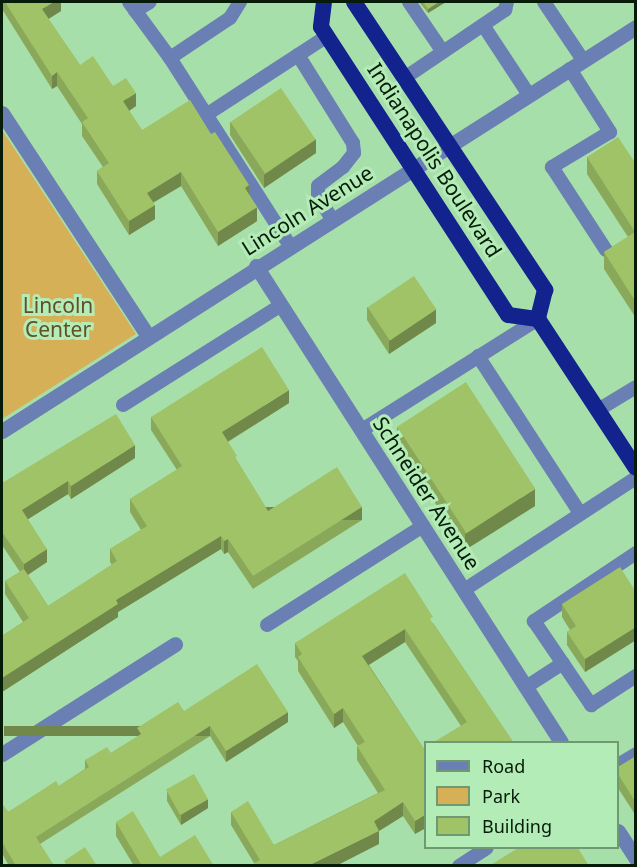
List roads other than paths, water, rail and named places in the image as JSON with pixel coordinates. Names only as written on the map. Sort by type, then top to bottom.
[{"type":"highway","name":"Indianapolis Boulevard","points":[[324,2],[321,27],[508,315],[538,319],[545,290],[406,77],[354,2]]},
{"type":"highway","points":[[538,319],[636,468]]},
{"type":"street","name":"Lincoln Avenue","points":[[2,430],[256,266],[636,27]]},
{"type":"street","points":[[2,113],[148,336]]},
{"type":"street","name":"Schneider Avenue","points":[[256,266],[560,741]]},
{"type":"street","points":[[2,754],[175,644]]},
{"type":"street","points":[[619,833],[636,859]]},
{"type":"lane","points":[[150,2],[132,6],[170,58],[290,246]]},
{"type":"lane","points":[[170,58],[230,18],[240,2]]},
{"type":"lane","points":[[409,2],[443,52]]},
{"type":"lane","points":[[406,77],[505,10],[507,2]]},
{"type":"lane","points":[[544,2],[610,132],[552,168],[606,250]]},
{"type":"lane","points":[[483,25],[529,95]]},
{"type":"lane","points":[[206,115],[327,36]]},
{"type":"lane","points":[[298,55],[353,143],[354,153],[343,167],[318,186],[318,196],[332,219]]},
{"type":"lane","points":[[123,405],[281,305]]},
{"type":"lane","points":[[362,430],[538,319]]},
{"type":"lane","points":[[478,356],[580,513]]},
{"type":"lane","points":[[597,410],[636,387]]},
{"type":"lane","points":[[464,590],[636,478]]},
{"type":"lane","points":[[267,625],[423,526]]},
{"type":"lane","points":[[636,553],[534,621],[591,705],[636,676]]},
{"type":"lane","points":[[526,687],[563,663]]},
{"type":"lane","points":[[619,764],[636,754]]},
{"type":"lane","points":[[459,866],[485,849]]},
{"type":"park label","name":"Lincoln Center","points":[[58,317]]}]
